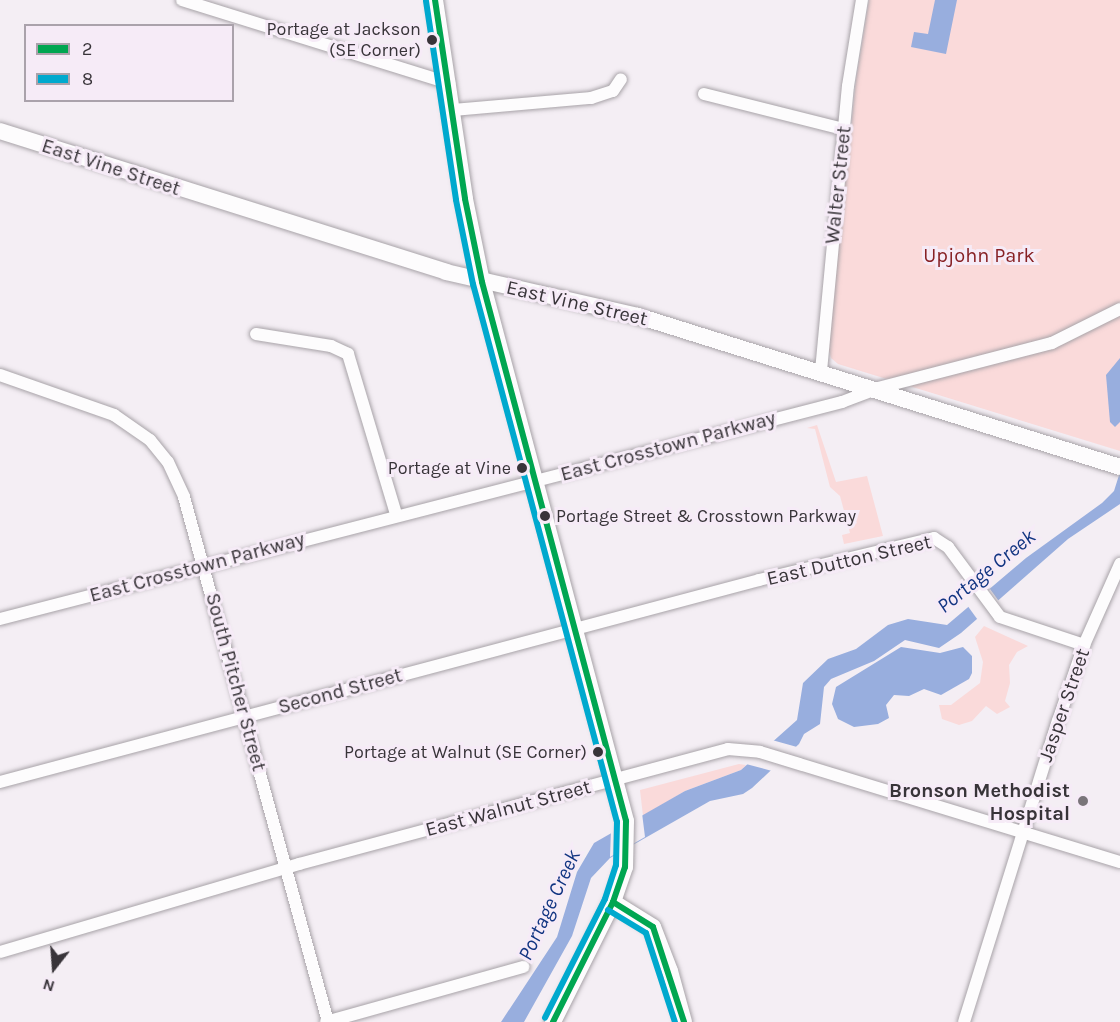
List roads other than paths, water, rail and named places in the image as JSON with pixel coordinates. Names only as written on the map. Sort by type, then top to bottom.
[{"type":"street","points":[[185,0],[449,83]]},
{"type":"street","points":[[435,0],[482,282],[626,821],[628,847],[613,902],[553,1022]]},
{"type":"street","name":"Walter Street","points":[[820,371],[843,129],[862,0]]},
{"type":"street","points":[[453,110],[591,98],[613,91],[621,79]]},
{"type":"street","points":[[704,94],[843,129]]},
{"type":"street","name":"East Vine Street","points":[[0,131],[482,282],[583,301],[878,388],[1120,467]]},
{"type":"street","name":"East Crosstown Parkway","points":[[0,619],[535,478],[635,457],[842,402],[878,388],[1052,343],[1120,309]]},
{"type":"street","points":[[256,334],[331,346],[348,354],[396,514]]},
{"type":"street","name":"South Pitcher Street","points":[[0,375],[114,415],[150,440],[168,462],[184,495],[327,1022]]},
{"type":"street","name":"East Dutton Street","points":[[576,628],[934,538],[948,547],[992,609],[1010,621],[1084,645]]},
{"type":"street","name":"Jasper Street","points":[[964,1022],[1021,832],[1084,645],[1120,564]]},
{"type":"street","name":"Second Street","points":[[0,782],[576,628]]},
{"type":"street","name":"East Walnut Street","points":[[0,952],[286,867],[728,749],[760,752],[785,759],[1120,862]]},
{"type":"street","points":[[613,902],[653,927],[670,971],[684,1022]]},
{"type":"street","points":[[327,1022],[523,967]]},
{"type":"water","points":[[935,0],[957,0],[946,54],[911,47],[914,32],[928,34]]},
{"type":"water","points":[[1120,358],[1120,422],[1115,427],[1110,422],[1106,375]]},
{"type":"water","points":[[1120,472],[1120,504],[1068,539],[961,633],[939,648],[905,640],[874,661],[831,679],[824,687],[820,724],[804,734],[799,744],[752,788],[743,794],[710,801],[610,858],[591,878],[572,936],[524,1022],[501,1022],[557,937],[577,872],[594,843],[685,791],[741,770],[797,720],[803,683],[828,659],[856,649],[888,625],[908,619],[947,625],[1026,558],[1102,503],[1114,491]]},
{"type":"water","points":[[901,647],[940,653],[963,647],[972,656],[972,673],[969,679],[941,695],[924,689],[909,696],[894,695],[886,705],[889,718],[878,724],[854,727],[838,719],[832,704],[836,687]]},
{"type":"place","name":"Portage at Jackson (SE Corner)","points":[[432,40]]},
{"type":"place","name":"Portage at Vine","points":[[522,468]]},
{"type":"place","name":"Portage Street & Crosstown Parkway","points":[[545,516]]},
{"type":"place","name":"Portage at Walnut (SE Corner)","points":[[598,752]]},
{"type":"place","name":"Bronson Methodist Hospital","points":[[1083,801]]},
{"type":"park label","name":"Upjohn Park","points":[[979,255]]},
{"type":"water label","name":"Portage Creek","points":[[986,571]]},
{"type":"water label","name":"Portage Creek","points":[[549,905]]}]
